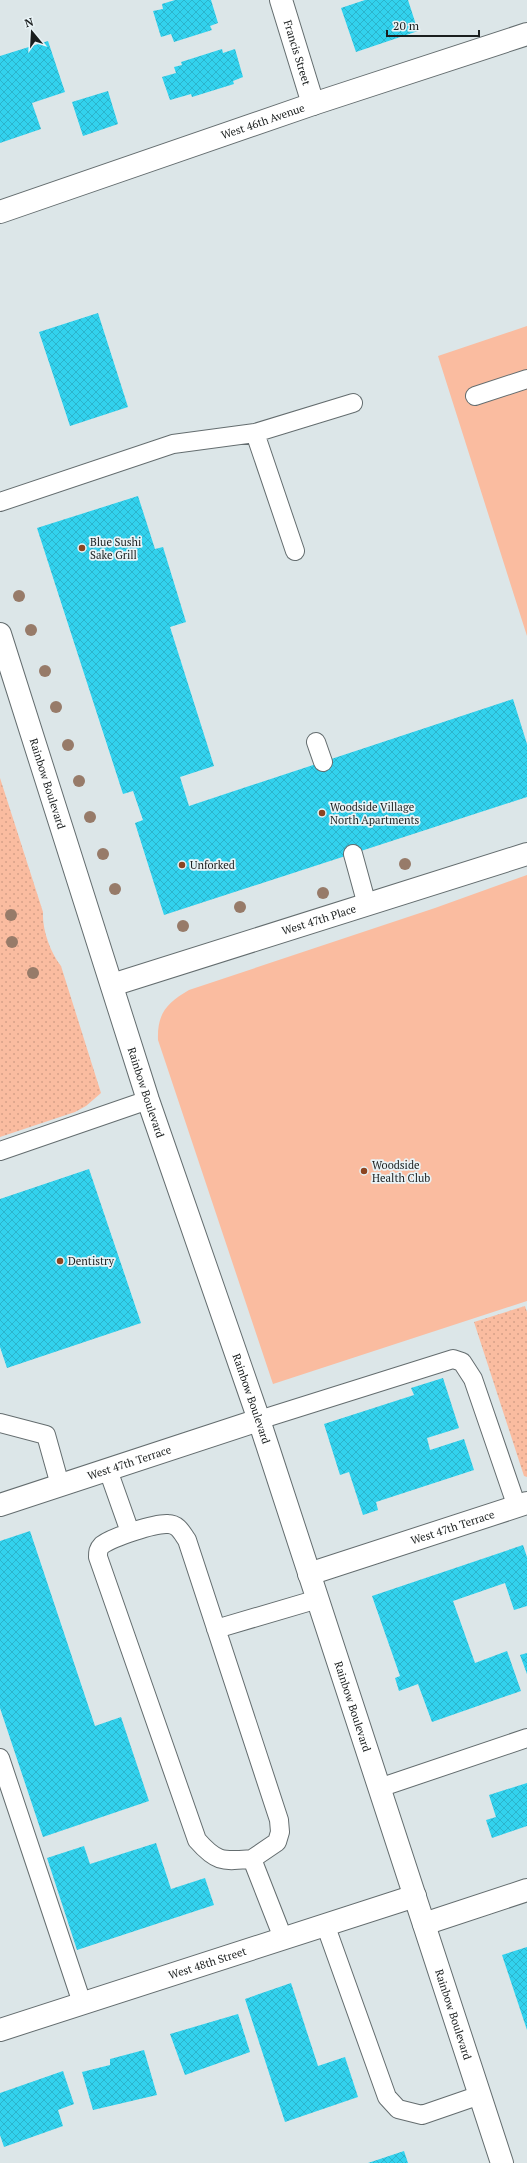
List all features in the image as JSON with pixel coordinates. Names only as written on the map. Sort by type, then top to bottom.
[{"type":"street","name":"Francis Street","points":[[281,0],[313,104]]},
{"type":"street","name":"West 46th Avenue","points":[[0,212],[313,104],[527,34]]},
{"type":"street","name":"Rainbow Boulevard","points":[[0,634],[148,1100],[318,1599],[502,2163]]},
{"type":"street","name":"West 47th Place","points":[[112,985],[527,854]]},
{"type":"street","name":"West 47th Terrace","points":[[0,1505],[258,1420]]},
{"type":"street","name":"West 47th Terrace","points":[[309,1574],[524,1507]]},
{"type":"street","points":[[424,1924],[527,1890]]},
{"type":"street","name":"West 48th Street","points":[[0,2030],[324,1924],[415,1896]]},
{"type":"lane","points":[[475,396],[527,379]]},
{"type":"lane","points":[[0,502],[173,444],[255,433],[353,403]]},
{"type":"lane","points":[[255,433],[295,551]]},
{"type":"lane","points":[[316,742],[323,762]]},
{"type":"lane","points":[[353,854],[367,905]]},
{"type":"lane","points":[[0,1151],[148,1100]]},
{"type":"lane","points":[[258,1420],[453,1359],[462,1362],[473,1379],[524,1507]]},
{"type":"lane","points":[[0,1422],[46,1436],[60,1485]]},
{"type":"lane","points":[[108,1470],[130,1532]]},
{"type":"lane","points":[[168,1524],[178,1527],[187,1540],[279,1820],[280,1832],[278,1842],[252,1859],[226,1861],[210,1855],[197,1840],[98,1557],[98,1551],[102,1546],[130,1532],[168,1524]]},
{"type":"lane","points":[[216,1629],[318,1599]]},
{"type":"lane","points":[[379,1788],[527,1738]]},
{"type":"lane","points":[[0,1758],[82,2003]]},
{"type":"lane","points":[[252,1859],[284,1938]]},
{"type":"lane","points":[[324,1924],[387,2097],[398,2109],[422,2115],[480,2096]]},
{"type":"shaded area","points":[[527,326],[527,636],[438,356]]},
{"type":"shaded area","points":[[0,778],[43,912],[45,933],[53,954],[61,966],[101,1093],[86,1106],[75,1112],[0,1137]]},
{"type":"shaded area","name":"Woodside Health Club","points":[[527,875],[527,1301],[273,1384],[158,1040],[159,1023],[162,1016],[169,1004],[189,990],[435,908]]},
{"type":"shaded area","points":[[525,1306],[527,1312],[527,1477],[524,1476],[474,1322]]},
{"type":"building","points":[[175,0],[211,0],[218,23],[210,26],[212,30],[174,42],[171,34],[161,37],[153,11],[163,9],[162,4]]},
{"type":"building","points":[[365,0],[408,0],[418,31],[356,52],[341,8]]},
{"type":"building","points":[[48,41],[65,92],[32,103],[41,129],[0,143],[0,56]]},
{"type":"building","points":[[222,49],[223,53],[235,49],[243,77],[233,81],[234,84],[192,97],[191,94],[170,100],[162,77],[176,73],[174,67],[182,65],[181,62]]},
{"type":"building","points":[[108,91],[118,124],[83,136],[72,102]]},
{"type":"building","points":[[98,313],[128,407],[70,426],[39,332]]},
{"type":"building","points":[[138,496],[155,549],[163,547],[186,622],[170,627],[214,766],[180,777],[189,806],[513,699],[527,744],[527,797],[164,915],[135,823],[143,820],[133,791],[123,794],[37,528]]},
{"type":"building","name":"Dentistry","points":[[89,1169],[141,1323],[7,1368],[0,1347],[0,1199]]},
{"type":"building","points":[[443,1378],[459,1428],[427,1438],[430,1450],[464,1439],[474,1470],[376,1502],[378,1510],[363,1515],[349,1472],[340,1475],[324,1424],[414,1395],[411,1388]]},
{"type":"building","points":[[30,1531],[95,1726],[121,1717],[149,1801],[43,1837],[0,1708],[0,1541]]},
{"type":"building","points":[[523,1545],[527,1557],[527,1606],[514,1610],[505,1583],[453,1601],[475,1663],[507,1651],[521,1691],[432,1722],[418,1684],[399,1691],[395,1678],[400,1676],[372,1596]]},
{"type":"building","points":[[527,1653],[527,1674],[520,1655]]},
{"type":"building","points":[[527,1783],[527,1826],[492,1838],[486,1820],[496,1817],[489,1795]]},
{"type":"building","points":[[156,1843],[171,1889],[205,1878],[214,1905],[77,1950],[47,1858],[84,1846],[90,1864]]},
{"type":"building","points":[[527,1947],[527,2030],[502,1955]]},
{"type":"building","points":[[291,1983],[318,2066],[345,2057],[358,2097],[285,2122],[245,1999]]},
{"type":"building","points":[[238,2014],[250,2052],[185,2075],[170,2034]]},
{"type":"building","points":[[144,2050],[157,2095],[93,2110],[82,2072],[110,2065],[110,2059]]},
{"type":"building","points":[[63,2071],[74,2104],[58,2110],[63,2126],[4,2147],[0,2135],[0,2093]]},
{"type":"building","points":[[404,2151],[408,2163],[368,2163]]},
{"type":"place","name":"Blue Sushi Sake Grill","points":[[82,548]]},
{"type":"place","name":"Woodside Village North Apartments","points":[[322,813]]},
{"type":"place","name":"Unforked","points":[[182,865]]},
{"type":"place","name":"Woodside Health Club","points":[[364,1171]]},
{"type":"place","name":"Dentistry","points":[[60,1261]]}]
